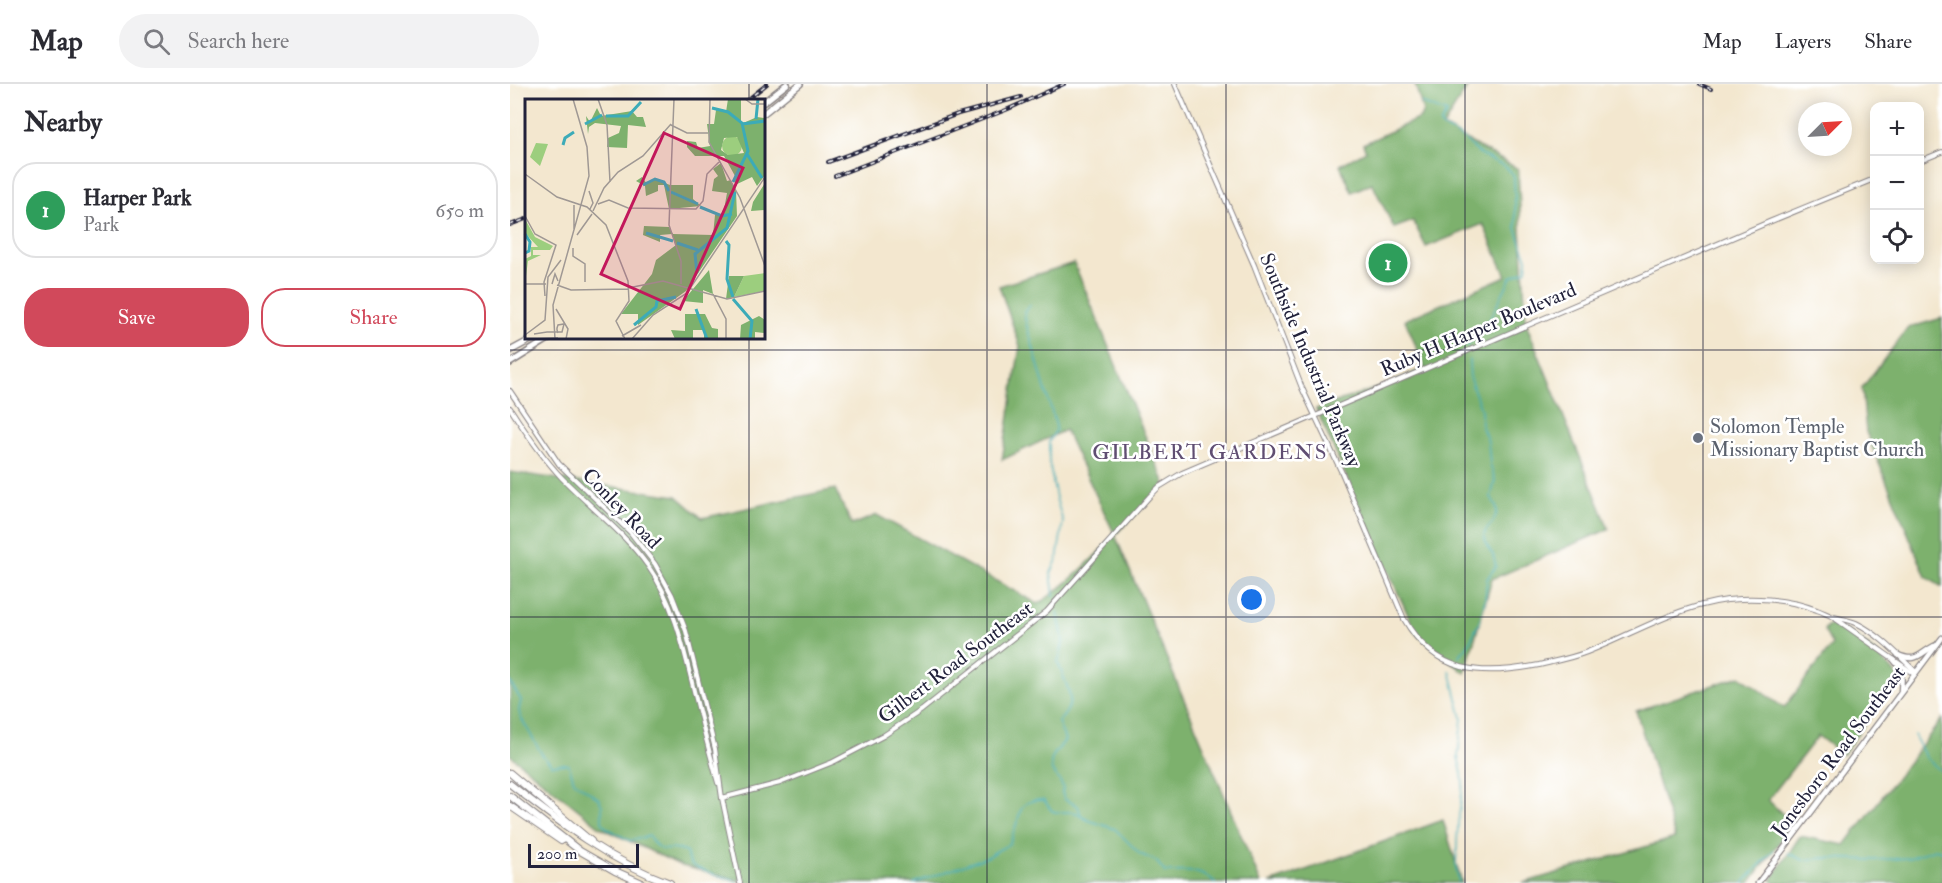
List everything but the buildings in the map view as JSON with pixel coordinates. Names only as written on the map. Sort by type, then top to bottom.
[{"type":"highway","points":[[510,773],[602,851]]},
{"type":"highway","points":[[510,784],[564,826],[602,851],[644,873],[670,883]]},
{"type":"highway","points":[[510,796],[580,851]]},
{"type":"highway","points":[[510,806],[545,831],[615,871],[642,883]]},
{"type":"main road","points":[[765,101],[787,84]]},
{"type":"main road","points":[[765,112],[800,84]]},
{"type":"main road","points":[[510,351],[532,339]]},
{"type":"main road","points":[[511,363],[548,339]]},
{"type":"main road","name":"Jonesboro Road Southeast","points":[[1758,883],[1942,638]]},
{"type":"main road","points":[[1898,655],[1908,659],[1913,658],[1936,645]]},
{"type":"main road","points":[[1894,660],[1900,666],[1901,691]]},
{"type":"street","name":"Southside Industrial Parkway","points":[[1175,84],[1254,265],[1314,416],[1342,473],[1404,619],[1409,629],[1426,647],[1452,664],[1464,668],[1487,672],[1510,671],[1586,653],[1690,608],[1723,600],[1757,598],[1802,605],[1856,623],[1884,643],[1915,673]]},
{"type":"street","points":[[1924,159],[1942,152]]},
{"type":"street","name":"Ruby H Harper Boulevard","points":[[1113,537],[1149,497],[1170,479],[1191,469],[1758,226],[1870,181]]},
{"type":"street","name":"Conley Road","points":[[510,391],[559,464],[630,532],[648,554],[667,584],[686,631],[715,749],[722,798]]},
{"type":"street","name":"Conley Road","points":[[510,408],[553,467],[624,536],[661,587],[684,649],[722,798],[740,881]]},
{"type":"street","name":"Gilbert Road Southeast","points":[[722,798],[780,783],[814,770],[865,746],[909,720],[1047,611],[1113,537]]},
{"type":"street","name":"Southside Industrial Parkway","points":[[1833,617],[1915,673]]},
{"type":"street","points":[[1879,649],[1884,643]]},
{"type":"green space","points":[[1415,84],[1469,84],[1443,127],[1518,169],[1526,323],[1609,529],[1492,579],[1465,673],[1416,633],[1316,409],[1383,386],[1425,368],[1405,320],[1506,276],[1483,224],[1426,247],[1413,221],[1394,228],[1372,183],[1352,192],[1340,165],[1366,151],[1363,144],[1420,118],[1423,111]]},
{"type":"green space","points":[[1074,263],[1165,484],[1115,535],[1065,430],[1002,460],[1020,346],[999,286]]},
{"type":"green space","points":[[1942,318],[1942,587],[1926,577],[1866,432],[1862,388],[1908,328]]},
{"type":"green space","points":[[510,472],[677,496],[702,518],[835,489],[852,525],[877,515],[1038,604],[1079,572],[1115,535],[1261,883],[751,883],[682,866],[600,827],[510,755]]},
{"type":"green space","points":[[1831,624],[1868,646],[1898,677],[1843,755],[1818,736],[1768,800],[1794,825],[1750,883],[1523,883],[1675,838],[1636,711],[1740,676],[1784,708],[1832,645],[1824,630]]},
{"type":"green space","points":[[1942,719],[1942,883],[1775,883],[1771,880],[1800,836],[1845,845]]},
{"type":"green space","points":[[1443,820],[1462,883],[1270,883]]},
{"type":"waterway","points":[[1421,103],[1447,113],[1440,124],[1442,127],[1460,136],[1483,156],[1505,167],[1514,178],[1516,228],[1527,259],[1526,270],[1511,277],[1484,331],[1467,344],[1468,346]]},
{"type":"waterway","points":[[1030,305],[1024,312],[1026,323],[1056,426],[1049,442],[1049,462],[1063,522],[1057,560],[1051,573],[1054,596]]},
{"type":"waterway","points":[[1458,657],[1467,647],[1479,623],[1485,601],[1487,579],[1496,566],[1484,535],[1497,512],[1491,497],[1495,480],[1490,464],[1488,442],[1482,427],[1481,410],[1470,379],[1469,360]]},
{"type":"waterway","points":[[1058,612],[1063,641],[1058,662],[1070,700],[1069,707],[1058,722],[1065,740],[1053,756],[1052,771],[1060,781],[1064,799],[1078,806],[1081,816]]},
{"type":"waterway","points":[[1450,671],[1462,718],[1458,757],[1463,784],[1456,867],[1459,883]]},
{"type":"waterway","points":[[510,682],[521,700],[520,716],[543,756],[552,765],[569,765],[574,781],[599,799],[602,806],[602,822],[607,828],[630,841],[649,836],[662,849],[686,852],[695,867],[737,882]]},
{"type":"waterway","points":[[1914,735],[1926,758],[1942,772]]},
{"type":"waterway","points":[[914,883],[990,856],[1008,845],[1022,807],[1032,801],[1044,800],[1055,812],[1074,812],[1088,820],[1115,829],[1140,854],[1156,861],[1165,872],[1197,873],[1215,883]]},
{"type":"waterway","points":[[1788,853],[1803,860],[1825,858],[1875,860],[1909,858],[1935,849],[1942,851]]},
{"type":"waterway","points":[[1743,883],[1774,850]]},
{"type":"railway","points":[[748,99],[767,84]]},
{"type":"railway","points":[[835,176],[1006,110],[1064,84]]},
{"type":"railway","points":[[1699,84],[1711,89]]},
{"type":"railway","points":[[828,162],[958,114],[1021,97]]},
{"type":"railway","points":[[510,225],[525,219]]},
{"type":"place","name":"Harper Park","points":[[1388,263]]},
{"type":"place","name":"Solomon Temple Missionary Baptist Church","points":[[1698,438]]},
{"type":"district","name":"GILBERT GARDENS","points":[[1210,452]]}]
